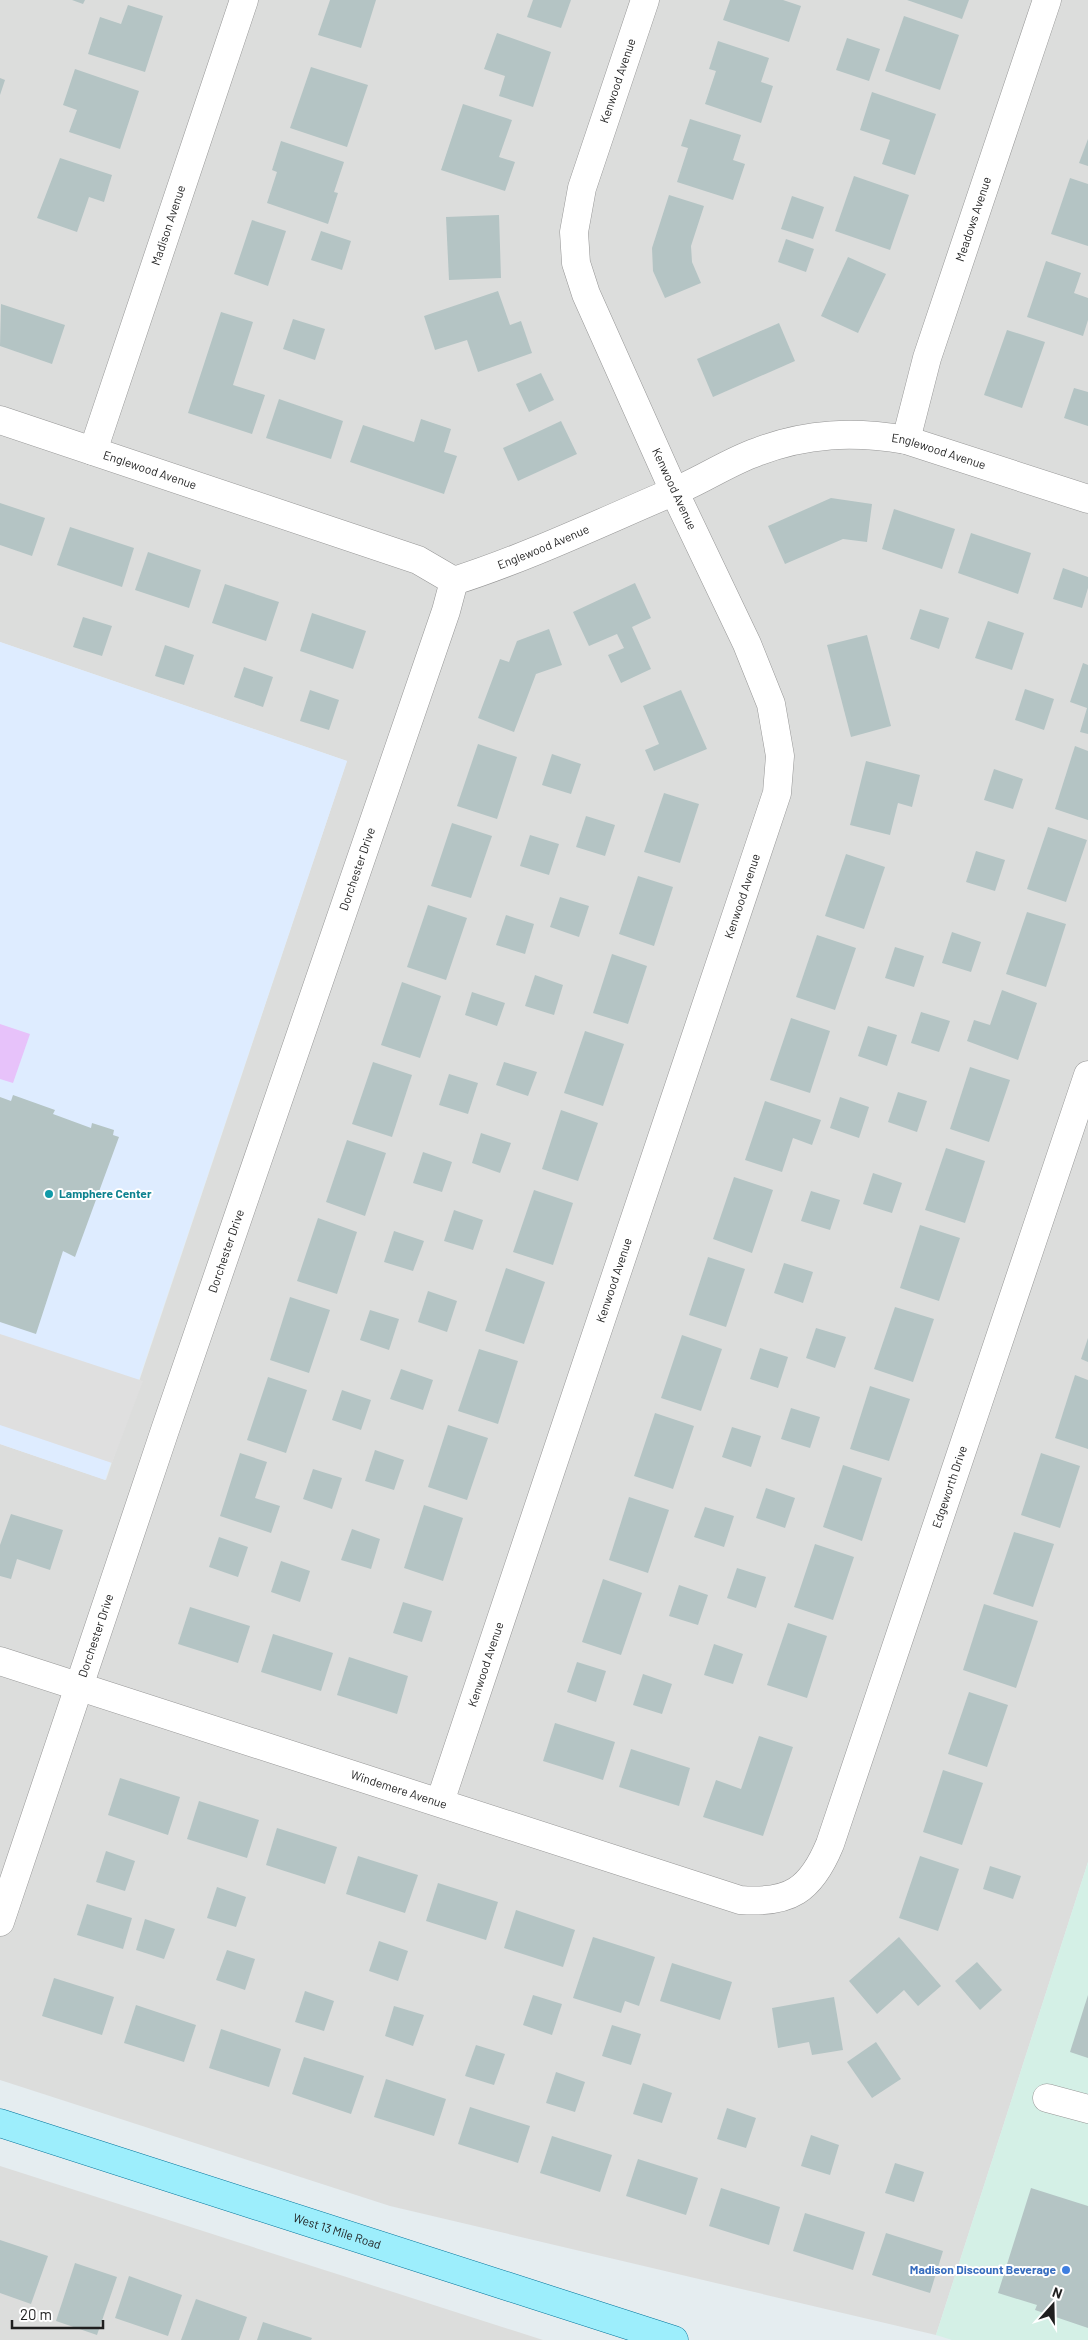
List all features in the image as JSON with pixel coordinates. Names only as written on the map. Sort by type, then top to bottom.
[{"type":"main road","name":"West 13 Mile Road","points":[[0,2122],[674,2340]]},
{"type":"street","name":"Madison Avenue","points":[[93,451],[244,0]]},
{"type":"street","name":"Kenwood Avenue","points":[[440,1802],[778,794],[780,756],[770,704],[747,644],[674,491],[586,294],[576,263],[574,232],[582,188],[645,0]]},
{"type":"street","name":"Meadows Avenue","points":[[906,440],[926,358],[1047,0]]},
{"type":"street","name":"Englewood Avenue","points":[[0,420],[418,560],[454,581],[499,566],[708,477],[756,452],[828,434],[853,434],[906,440],[1088,499]]},
{"type":"street","name":"Dorchester Drive","points":[[0,1922],[446,612],[454,581]]},
{"type":"street","name":"Edgeworth Drive","points":[[798,1891],[823,1860],[830,1844],[1088,1075]]},
{"type":"street","name":"Windemere Avenue","points":[[0,1661],[740,1900],[764,1902],[782,1899],[798,1891]]},
{"type":"street","points":[[1047,2098],[1088,2109]]},
{"type":"shaded area","points":[[0,0],[1088,0],[1088,1862],[936,2335],[390,2206],[0,2080],[0,1444],[106,1480],[347,761],[0,642]]},
{"type":"shaded area","points":[[0,642],[347,761],[105,1480],[0,1444]]},
{"type":"shaded area","points":[[0,1024],[30,1034],[13,1083],[0,1079]]},
{"type":"shaded area","points":[[0,1334],[143,1381],[112,1463],[0,1425]]},
{"type":"shaded area","points":[[1088,1862],[1088,2340],[952,2340],[936,2335]]},
{"type":"shaded area","points":[[0,2166],[543,2340],[0,2340]]},
{"type":"building","points":[[72,0],[85,0],[83,4]]},
{"type":"building","points":[[330,0],[376,0],[361,48],[318,35]]},
{"type":"building","points":[[533,0],[571,0],[561,28],[527,17]]},
{"type":"building","points":[[730,0],[783,0],[801,6],[789,42],[723,20]]},
{"type":"building","points":[[907,0],[969,0],[962,19]]},
{"type":"building","points":[[128,5],[163,16],[145,72],[88,54],[100,17],[121,24]]},
{"type":"building","points":[[904,16],[959,35],[940,90],[885,71]]},
{"type":"building","points":[[497,33],[551,52],[533,107],[499,96],[505,76],[484,69]]},
{"type":"building","points":[[847,38],[880,49],[869,81],[836,70]]},
{"type":"building","points":[[718,41],[769,58],[761,82],[773,86],[761,123],[705,104],[716,71],[709,69]]},
{"type":"building","points":[[311,67],[368,85],[347,147],[290,128]]},
{"type":"building","points":[[75,69],[139,91],[120,149],[69,132],[77,110],[63,105]]},
{"type":"building","points":[[0,78],[5,80],[0,95]]},
{"type":"building","points":[[872,92],[936,114],[915,175],[882,164],[890,140],[860,130]]},
{"type":"building","points":[[463,104],[512,120],[499,157],[515,162],[505,191],[441,170]]},
{"type":"building","points":[[690,119],[741,135],[733,160],[745,164],[733,200],[677,182],[688,148],[681,146]]},
{"type":"building","points":[[1088,139],[1088,166],[1079,163]]},
{"type":"building","points":[[281,141],[344,162],[334,192],[338,193],[328,224],[267,203],[277,172],[272,170]]},
{"type":"building","points":[[60,158],[112,175],[104,202],[89,197],[77,232],[37,218]]},
{"type":"building","points":[[854,176],[909,195],[890,250],[835,231]]},
{"type":"building","points":[[1070,178],[1088,184],[1088,246],[1051,234]]},
{"type":"building","points":[[669,195],[704,206],[691,246],[692,262],[701,283],[665,298],[653,271],[652,248]]},
{"type":"building","points":[[792,196],[824,207],[813,239],[781,229]]},
{"type":"building","points":[[499,215],[501,278],[449,280],[446,217]]},
{"type":"building","points":[[252,220],[286,231],[268,286],[234,274]]},
{"type":"building","points":[[321,231],[351,241],[342,270],[311,260]]},
{"type":"building","points":[[786,239],[814,249],[806,272],[778,262]]},
{"type":"building","points":[[848,257],[886,274],[858,333],[821,316]]},
{"type":"building","points":[[1046,261],[1081,273],[1074,293],[1088,298],[1088,320],[1083,336],[1027,317]]},
{"type":"building","points":[[498,291],[510,325],[521,321],[532,353],[478,372],[467,340],[435,350],[424,316]]},
{"type":"building","points":[[1,304],[65,325],[52,364],[0,346]]},
{"type":"building","points":[[221,312],[253,322],[233,385],[265,395],[252,434],[188,413]]},
{"type":"building","points":[[293,319],[325,329],[315,360],[283,349]]},
{"type":"building","points":[[779,323],[795,361],[713,397],[697,359]]},
{"type":"building","points":[[1007,330],[1045,342],[1022,408],[984,395]]},
{"type":"building","points":[[541,373],[554,400],[529,412],[516,384]]},
{"type":"building","points":[[1074,388],[1088,392],[1088,426],[1064,418]]},
{"type":"building","points":[[279,399],[343,421],[331,459],[266,438]]},
{"type":"building","points":[[421,419],[451,429],[444,452],[457,456],[444,494],[350,462],[363,425],[414,442]]},
{"type":"building","points":[[561,421],[577,454],[518,481],[503,448]]},
{"type":"building","points":[[831,498],[872,504],[867,542],[843,539],[785,564],[768,526]]},
{"type":"building","points":[[0,503],[45,518],[32,556],[0,545]]},
{"type":"building","points":[[894,509],[955,529],[942,569],[882,549]]},
{"type":"building","points":[[70,527],[134,548],[122,587],[57,565]]},
{"type":"building","points":[[971,533],[1031,553],[1018,594],[958,573]]},
{"type":"building","points":[[148,552],[201,570],[189,608],[135,590]]},
{"type":"building","points":[[1063,568],[1088,577],[1088,588],[1082,608],[1053,599]]},
{"type":"building","points":[[635,583],[651,618],[632,627],[651,669],[621,683],[608,655],[624,648],[617,634],[589,646],[573,612]]},
{"type":"building","points":[[225,584],[279,602],[266,641],[212,623]]},
{"type":"building","points":[[920,609],[949,618],[939,649],[910,639]]},
{"type":"building","points":[[312,613],[366,631],[353,669],[300,651]]},
{"type":"building","points":[[83,617],[112,626],[102,656],[73,647]]},
{"type":"building","points":[[988,621],[1024,633],[1012,670],[975,658]]},
{"type":"building","points":[[549,629],[562,665],[536,674],[514,732],[478,718],[500,659],[509,662],[517,641]]},
{"type":"building","points":[[867,635],[891,726],[851,737],[827,645]]},
{"type":"building","points":[[165,645],[194,655],[184,685],[155,676]]},
{"type":"building","points":[[1083,663],[1088,665],[1088,734],[1080,732],[1087,708],[1070,702]]},
{"type":"building","points":[[244,667],[273,677],[263,707],[234,697]]},
{"type":"building","points":[[1025,689],[1054,699],[1044,730],[1015,720]]},
{"type":"building","points":[[310,690],[339,700],[329,730],[300,721]]},
{"type":"building","points":[[681,690],[707,749],[654,771],[645,750],[659,744],[643,706]]},
{"type":"building","points":[[478,744],[517,757],[497,819],[457,806]]},
{"type":"building","points":[[1075,746],[1088,751],[1088,820],[1055,809]]},
{"type":"building","points":[[552,754],[581,764],[571,794],[542,785]]},
{"type":"building","points":[[866,761],[920,775],[912,807],[898,803],[890,835],[850,825]]},
{"type":"building","points":[[994,769],[1023,779],[1013,809],[984,800]]},
{"type":"building","points":[[664,793],[699,804],[680,863],[644,852]]},
{"type":"building","points":[[586,816],[615,825],[605,856],[576,847]]},
{"type":"building","points":[[452,823],[492,836],[471,898],[431,886]]},
{"type":"building","points":[[1048,827],[1087,840],[1066,902],[1027,889]]},
{"type":"building","points":[[530,835],[559,844],[549,875],[520,866]]},
{"type":"building","points":[[976,851],[1005,860],[995,891],[966,882]]},
{"type":"building","points":[[846,854],[885,867],[864,929],[825,916]]},
{"type":"building","points":[[638,876],[673,887],[654,946],[619,934]]},
{"type":"building","points":[[560,897],[589,906],[579,937],[550,927]]},
{"type":"building","points":[[428,905],[467,918],[446,980],[407,967]]},
{"type":"building","points":[[1027,912],[1066,924],[1046,987],[1006,974]]},
{"type":"building","points":[[506,915],[534,924],[525,954],[496,945]]},
{"type":"building","points":[[952,932],[981,942],[971,972],[942,963]]},
{"type":"building","points":[[817,935],[856,948],[835,1010],[796,997]]},
{"type":"building","points":[[895,947],[924,956],[914,987],[885,978]]},
{"type":"building","points":[[612,954],[647,966],[628,1024],[593,1013]]},
{"type":"building","points":[[535,975],[563,985],[554,1015],[525,1006]]},
{"type":"building","points":[[402,982],[441,996],[420,1058],[381,1045]]},
{"type":"building","points":[[1002,990],[1037,1003],[1018,1060],[967,1041],[974,1020],[990,1025]]},
{"type":"building","points":[[472,992],[505,1003],[497,1026],[465,1015]]},
{"type":"building","points":[[921,1012],[950,1021],[939,1052],[911,1043]]},
{"type":"building","points":[[791,1018],[830,1031],[810,1093],[770,1080]]},
{"type":"building","points":[[868,1026],[897,1035],[887,1066],[858,1056]]},
{"type":"building","points":[[585,1031],[624,1044],[603,1106],[564,1093]]},
{"type":"building","points":[[373,1062],[412,1075],[392,1137],[352,1124]]},
{"type":"building","points":[[504,1062],[537,1072],[528,1096],[496,1085]]},
{"type":"building","points":[[970,1067],[1010,1080],[989,1142],[950,1129]]},
{"type":"building","points":[[449,1074],[478,1083],[468,1114],[439,1105]]},
{"type":"building","points":[[898,1092],[927,1101],[917,1132],[888,1122]]},
{"type":"building","name":"Lamphere Center","points":[[13,1095],[55,1110],[53,1114],[91,1128],[92,1123],[114,1130],[113,1135],[119,1137],[75,1257],[63,1251],[36,1334],[0,1322],[0,1097],[11,1101]]},
{"type":"building","points":[[840,1097],[869,1107],[859,1138],[830,1128]]},
{"type":"building","points":[[765,1101],[821,1120],[812,1145],[793,1138],[782,1172],[745,1160]]},
{"type":"building","points":[[561,1110],[598,1123],[578,1181],[542,1169]]},
{"type":"building","points":[[481,1133],[511,1143],[500,1173],[472,1163]]},
{"type":"building","points":[[347,1140],[386,1153],[365,1216],[326,1202]]},
{"type":"building","points":[[946,1148],[985,1161],[965,1223],[925,1210]]},
{"type":"building","points":[[423,1152],[452,1162],[442,1192],[413,1183]]},
{"type":"building","points":[[873,1173],[902,1183],[892,1213],[863,1204]]},
{"type":"building","points":[[734,1177],[773,1190],[752,1253],[713,1239]]},
{"type":"building","points":[[534,1190],[573,1203],[553,1265],[513,1252]]},
{"type":"building","points":[[811,1191],[840,1200],[830,1230],[801,1221]]},
{"type":"building","points":[[454,1210],[483,1220],[473,1250],[444,1241]]},
{"type":"building","points":[[318,1218],[357,1232],[337,1294],[297,1281]]},
{"type":"building","points":[[920,1225],[960,1238],[939,1301],[900,1288]]},
{"type":"building","points":[[394,1231],[424,1241],[413,1271],[384,1262]]},
{"type":"building","points":[[708,1257],[745,1269],[726,1327],[689,1315]]},
{"type":"building","points":[[784,1263],[813,1272],[803,1303],[774,1293]]},
{"type":"building","points":[[506,1268],[545,1282],[524,1344],[485,1331]]},
{"type":"building","points":[[428,1291],[457,1301],[447,1332],[418,1322]]},
{"type":"building","points":[[290,1297],[330,1310],[309,1373],[270,1360]]},
{"type":"building","points":[[895,1307],[934,1319],[913,1382],[874,1369]]},
{"type":"building","points":[[370,1310],[399,1319],[389,1350],[360,1340]]},
{"type":"building","points":[[816,1328],[846,1337],[835,1368],[806,1358]]},
{"type":"building","points":[[682,1335],[722,1349],[701,1411],[661,1398]]},
{"type":"building","points":[[1088,1338],[1088,1362],[1081,1359]]},
{"type":"building","points":[[760,1348],[788,1357],[778,1388],[750,1379]]},
{"type":"building","points":[[479,1349],[518,1361],[498,1424],[458,1411]]},
{"type":"building","points":[[401,1369],[433,1380],[423,1410],[390,1399]]},
{"type":"building","points":[[1075,1375],[1088,1380],[1088,1449],[1055,1438]]},
{"type":"building","points":[[268,1377],[307,1390],[286,1453],[247,1440]]},
{"type":"building","points":[[870,1386],[910,1399],[889,1461],[850,1449]]},
{"type":"building","points":[[342,1390],[371,1400],[361,1430],[332,1420]]},
{"type":"building","points":[[791,1408],[820,1417],[810,1448],[781,1439]]},
{"type":"building","points":[[655,1413],[694,1426],[673,1489],[634,1476]]},
{"type":"building","points":[[448,1425],[488,1438],[467,1500],[428,1487]]},
{"type":"building","points":[[732,1427],[761,1436],[751,1467],[722,1457]]},
{"type":"building","points":[[375,1450],[404,1460],[394,1490],[365,1481]]},
{"type":"building","points":[[240,1453],[267,1462],[255,1498],[280,1506],[271,1533],[220,1516]]},
{"type":"building","points":[[1041,1453],[1080,1466],[1060,1528],[1021,1515]]},
{"type":"building","points":[[843,1465],[882,1478],[862,1541],[823,1527]]},
{"type":"building","points":[[313,1469],[342,1478],[332,1509],[303,1499]]},
{"type":"building","points":[[766,1488],[795,1498],[785,1528],[756,1518]]},
{"type":"building","points":[[629,1497],[669,1510],[648,1573],[609,1560]]},
{"type":"building","points":[[424,1505],[463,1518],[443,1581],[404,1568]]},
{"type":"building","points":[[705,1507],[734,1516],[724,1547],[694,1537]]},
{"type":"building","points":[[11,1514],[63,1530],[50,1570],[17,1559],[11,1579],[0,1576],[0,1545]]},
{"type":"building","points":[[352,1529],[380,1539],[371,1569],[341,1560]]},
{"type":"building","points":[[1014,1532],[1054,1544],[1033,1607],[993,1594]]},
{"type":"building","points":[[219,1537],[248,1547],[238,1577],[209,1567]]},
{"type":"building","points":[[815,1544],[854,1557],[833,1620],[794,1607]]},
{"type":"building","points":[[281,1561],[310,1571],[300,1602],[271,1592]]},
{"type":"building","points":[[737,1568],[766,1577],[756,1608],[727,1598]]},
{"type":"building","points":[[603,1579],[642,1593],[621,1655],[582,1642]]},
{"type":"building","points":[[679,1585],[708,1595],[698,1625],[669,1616]]},
{"type":"building","points":[[403,1602],[432,1611],[422,1642],[393,1633]]},
{"type":"building","points":[[984,1604],[1038,1621],[1016,1688],[963,1670]]},
{"type":"building","points":[[190,1607],[250,1626],[238,1663],[178,1644]]},
{"type":"building","points":[[788,1623],[827,1636],[807,1698],[767,1685]]},
{"type":"building","points":[[273,1634],[333,1653],[321,1691],[261,1672]]},
{"type":"building","points":[[714,1644],[743,1654],[733,1684],[704,1675]]},
{"type":"building","points":[[349,1657],[408,1676],[397,1714],[337,1695]]},
{"type":"building","points":[[577,1662],[606,1671],[596,1702],[567,1692]]},
{"type":"building","points":[[643,1674],[672,1684],[662,1714],[633,1705]]},
{"type":"building","points":[[969,1692],[1008,1705],[987,1767],[948,1754]]},
{"type":"building","points":[[555,1723],[615,1742],[603,1780],[543,1761]]},
{"type":"building","points":[[759,1736],[793,1747],[763,1836],[703,1817],[716,1780],[741,1789]]},
{"type":"building","points":[[631,1749],[690,1768],[679,1806],[619,1787]]},
{"type":"building","points":[[943,1770],[983,1783],[962,1845],[923,1832]]},
{"type":"building","points":[[120,1778],[180,1797],[168,1835],[108,1815]]},
{"type":"building","points":[[199,1801],[259,1820],[247,1858],[187,1839]]},
{"type":"building","points":[[277,1828],[337,1847],[325,1884],[266,1865]]},
{"type":"building","points":[[106,1851],[135,1861],[125,1891],[96,1882]]},
{"type":"building","points":[[358,1856],[418,1875],[405,1913],[346,1894]]},
{"type":"building","points":[[920,1856],[959,1869],[938,1931],[899,1918]]},
{"type":"building","points":[[990,1866],[1021,1876],[1013,1899],[983,1889]]},
{"type":"building","points":[[438,1883],[498,1902],[486,1940],[426,1921]]},
{"type":"building","points":[[217,1887],[246,1897],[236,1927],[207,1918]]},
{"type":"building","points":[[87,1904],[132,1918],[123,1949],[77,1935]]},
{"type":"building","points":[[516,1910],[575,1930],[563,1967],[504,1948]]},
{"type":"building","points":[[145,1919],[175,1929],[164,1959],[136,1950]]},
{"type":"building","points":[[593,1937],[655,1957],[639,2006],[625,2001],[621,2013],[573,1998]]},
{"type":"building","points":[[899,1937],[941,1986],[918,2006],[904,1990],[877,2014],[849,1981]]},
{"type":"building","points":[[379,1941],[408,1951],[398,1981],[369,1971]]},
{"type":"building","points":[[227,1950],[255,1959],[245,1990],[216,1980]]},
{"type":"building","points":[[977,1962],[1002,1990],[980,2010],[955,1981]]},
{"type":"building","points":[[672,1963],[732,1982],[720,2020],[660,2001]]},
{"type":"building","points":[[54,1978],[114,1997],[102,2035],[42,2016]]},
{"type":"building","points":[[305,1991],[334,2001],[324,2031],[295,2022]]},
{"type":"building","points":[[533,1995],[562,2004],[552,2035],[523,2025]]},
{"type":"building","points":[[1088,1995],[1088,2058],[1070,2052]]},
{"type":"building","points":[[834,1997],[843,2050],[812,2055],[809,2042],[778,2048],[772,2008]]},
{"type":"building","points":[[136,2005],[196,2025],[184,2062],[124,2043]]},
{"type":"building","points":[[394,2006],[424,2015],[413,2046],[385,2036]]},
{"type":"building","points":[[612,2025],[641,2034],[631,2065],[602,2056]]},
{"type":"building","points":[[221,2029],[281,2049],[269,2087],[209,2068]]},
{"type":"building","points":[[876,2042],[901,2079],[872,2098],[847,2062]]},
{"type":"building","points":[[476,2045],[505,2054],[494,2085],[465,2076]]},
{"type":"building","points":[[304,2057],[364,2076],[351,2114],[292,2094]]},
{"type":"building","points":[[556,2072],[585,2082],[575,2112],[546,2103]]},
{"type":"building","points":[[386,2079],[446,2099],[434,2136],[374,2117]]},
{"type":"building","points":[[643,2083],[672,2093],[662,2123],[633,2114]]},
{"type":"building","points":[[470,2107],[530,2126],[518,2163],[458,2144]]},
{"type":"building","points":[[727,2108],[756,2118],[746,2148],[717,2139]]},
{"type":"building","points":[[811,2135],[839,2145],[830,2175],[801,2166]]},
{"type":"building","points":[[552,2136],[612,2155],[600,2192],[540,2173]]},
{"type":"building","points":[[638,2159],[698,2178],[686,2215],[626,2196]]},
{"type":"building","points":[[895,2163],[924,2172],[914,2202],[885,2193]]},
{"type":"building","points":[[721,2188],[780,2207],[769,2245],[709,2226]]},
{"type":"building","points":[[1031,2188],[1088,2206],[1088,2328],[1035,2310],[1037,2305],[998,2293]]},
{"type":"building","points":[[805,2213],[865,2232],[853,2270],[793,2251]]},
{"type":"building","points":[[886,2233],[943,2251],[930,2293],[872,2275]]},
{"type":"building","points":[[0,2240],[48,2256],[31,2304],[0,2293]]},
{"type":"building","points":[[75,2263],[117,2277],[97,2335],[56,2321]]},
{"type":"building","points":[[129,2276],[182,2295],[168,2336],[115,2318]]},
{"type":"building","points":[[196,2299],[247,2317],[239,2340],[181,2340]]},
{"type":"building","points":[[263,2322],[312,2338],[311,2340],[257,2340]]},
{"type":"place","name":"Lamphere Center","points":[[49,1194]]},
{"type":"place","name":"Madison Discount Beverage","points":[[1066,2270]]}]
